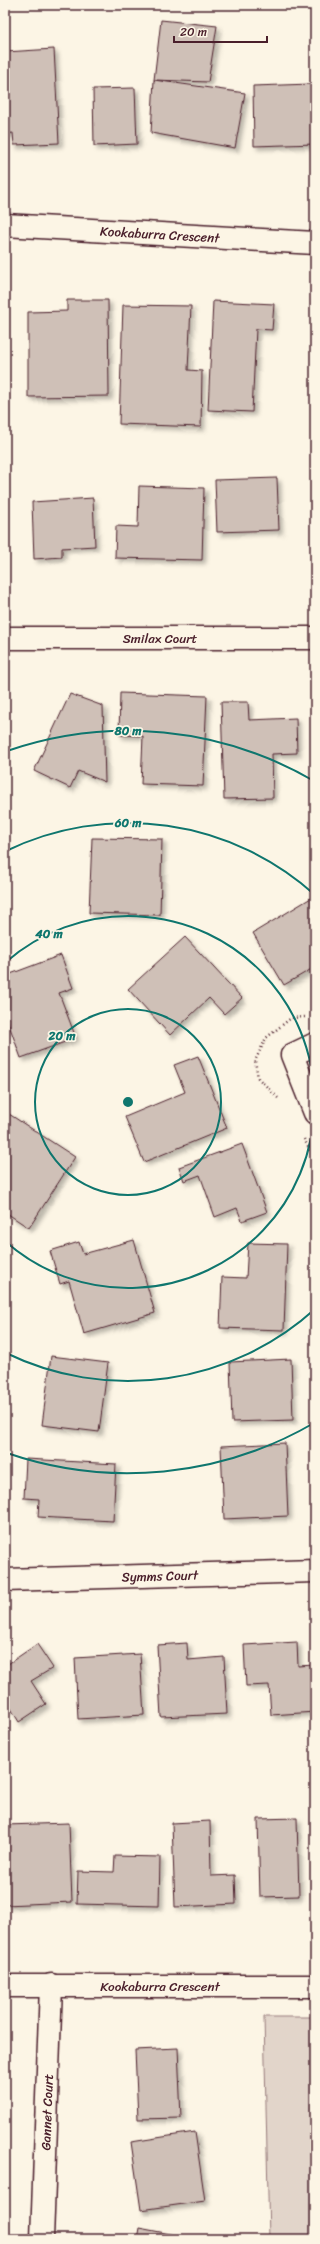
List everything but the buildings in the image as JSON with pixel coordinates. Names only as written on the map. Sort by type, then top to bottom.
[{"type":"street","name":"Kookaburra Crescent","points":[[5,225],[315,243]]},
{"type":"street","name":"Smilax Court","points":[[5,638],[315,638]]},
{"type":"street","points":[[315,1044],[292,1055],[315,1113]]},
{"type":"street","name":"Symms Court","points":[[5,1580],[315,1570]]},
{"type":"street","name":"Kookaburra Crescent","points":[[5,1986],[315,1986]]},
{"type":"street","name":"Gannet Court","points":[[42,2239],[51,1986]]},
{"type":"shaded area","points":[[264,2017],[315,2017],[315,2239],[269,2239]]}]
